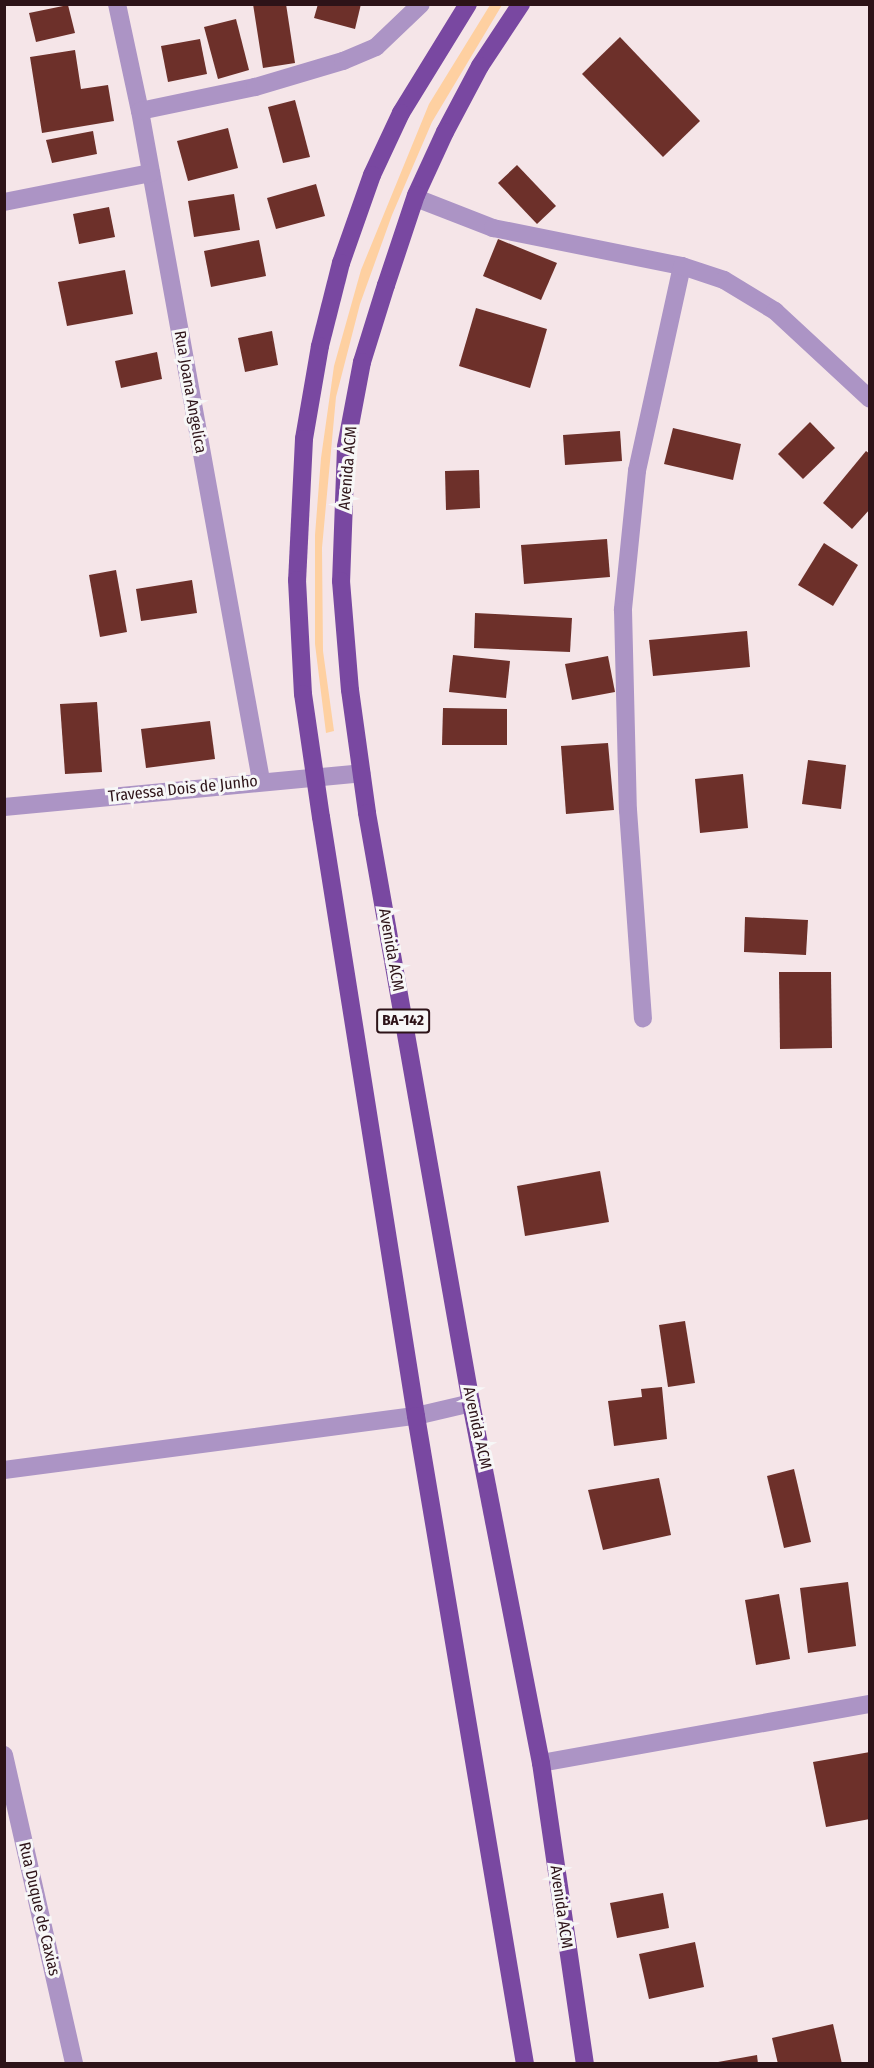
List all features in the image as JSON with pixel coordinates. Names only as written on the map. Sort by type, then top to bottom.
[{"type":"main road","name":"BA-142","points":[[468,4],[401,113],[372,175],[341,263],[320,346],[304,439],[297,580],[303,694],[315,778],[416,1416],[525,2064]]},
{"type":"main road","name":"Avenida ACM","points":[[521,4],[480,66],[445,132],[416,198],[362,362],[346,447],[341,581],[350,690],[361,773],[471,1403],[541,1763],[585,2064]]},
{"type":"street","name":"Rua Joana Angelica","points":[[117,4],[140,111],[261,780]]},
{"type":"street","points":[[140,111],[255,87],[343,61],[376,47],[421,4]]},
{"type":"street","points":[[4,202],[151,173]]},
{"type":"street","points":[[416,198],[493,228],[682,266],[724,280],[775,311],[870,399]]},
{"type":"street","points":[[643,1018],[628,810],[623,610],[637,471],[682,266]]},
{"type":"street","name":"Travessa Dois de Junho","points":[[4,807],[261,780],[361,773]]},
{"type":"street","points":[[4,1470],[416,1416],[471,1403]]},
{"type":"street","points":[[541,1763],[870,1704]]},
{"type":"street","name":"Rua Duque de Caxias","points":[[4,1755],[74,2064]]},
{"type":"shaded area","points":[[490,5],[502,5],[432,122],[392,215],[360,304],[336,397],[322,548],[323,651],[334,731],[326,733],[315,644],[315,535],[321,458],[334,366],[361,270],[429,104]]},
{"type":"building","points":[[253,4],[286,4],[295,63],[263,68]]},
{"type":"building","points":[[318,4],[361,4],[355,29],[314,18]]},
{"type":"building","points":[[68,5],[75,33],[36,42],[29,13]]},
{"type":"building","points":[[236,19],[249,70],[218,79],[204,27]]},
{"type":"building","points":[[620,37],[700,121],[663,157],[582,74]]},
{"type":"building","points":[[200,39],[207,74],[168,82],[161,46]]},
{"type":"building","points":[[75,50],[81,89],[108,85],[114,121],[42,133],[30,57]]},
{"type":"building","points":[[295,100],[310,157],[283,163],[268,107]]},
{"type":"building","points":[[228,128],[238,168],[188,181],[177,141]]},
{"type":"building","points":[[93,131],[97,154],[52,163],[46,140]]},
{"type":"building","points":[[517,165],[556,206],[537,224],[498,183]]},
{"type":"building","points":[[316,184],[325,216],[276,229],[267,198]]},
{"type":"building","points":[[234,194],[240,230],[194,237],[188,201]]},
{"type":"building","points":[[109,207],[115,237],[79,244],[73,214]]},
{"type":"building","points":[[498,239],[557,263],[541,300],[483,276]]},
{"type":"building","points":[[259,240],[266,276],[211,287],[204,251]]},
{"type":"building","points":[[125,270],[133,314],[67,326],[58,282]]},
{"type":"building","points":[[476,308],[547,329],[530,388],[459,366]]},
{"type":"building","points":[[272,331],[278,365],[245,372],[238,338]]},
{"type":"building","points":[[157,352],[162,379],[121,388],[115,361]]},
{"type":"building","points":[[810,422],[835,448],[803,479],[778,454]]},
{"type":"building","points":[[673,428],[741,444],[733,480],[664,464]]},
{"type":"building","points":[[620,431],[622,461],[565,465],[563,435]]},
{"type":"building","points":[[866,451],[870,454],[870,509],[852,529],[823,503]]},
{"type":"building","points":[[479,470],[480,508],[446,510],[445,471]]},
{"type":"building","points":[[607,539],[610,577],[524,584],[521,545]]},
{"type":"building","points":[[824,543],[858,565],[833,606],[798,585]]},
{"type":"building","points":[[116,570],[127,632],[100,637],[89,575]]},
{"type":"building","points":[[192,580],[197,613],[141,621],[136,589]]},
{"type":"building","points":[[475,613],[572,618],[570,652],[474,648]]},
{"type":"building","points":[[747,631],[750,667],[653,676],[649,640]]},
{"type":"building","points":[[453,655],[510,661],[506,698],[449,692]]},
{"type":"building","points":[[608,656],[615,692],[572,700],[565,664]]},
{"type":"building","points":[[97,702],[102,772],[65,774],[60,704]]},
{"type":"building","points":[[443,708],[507,709],[507,745],[442,745]]},
{"type":"building","points":[[210,721],[215,759],[146,768],[141,729]]},
{"type":"building","points":[[608,743],[614,810],[566,814],[561,746]]},
{"type":"building","points":[[808,760],[846,765],[841,809],[802,804]]},
{"type":"building","points":[[743,774],[748,828],[700,833],[695,779]]},
{"type":"building","points":[[745,917],[808,920],[806,955],[744,952]]},
{"type":"building","points":[[779,972],[831,972],[832,1048],[780,1049]]},
{"type":"building","points":[[600,1171],[609,1222],[525,1236],[517,1186]]},
{"type":"building","points":[[685,1321],[695,1383],[668,1387],[659,1325]]},
{"type":"building","points":[[662,1387],[667,1439],[614,1446],[608,1401],[642,1397],[641,1389]]},
{"type":"building","points":[[794,1469],[811,1542],[784,1548],[767,1476]]},
{"type":"building","points":[[659,1478],[671,1535],[603,1550],[588,1490]]},
{"type":"building","points":[[848,1582],[856,1646],[808,1653],[800,1588]]},
{"type":"building","points":[[779,1594],[790,1659],[756,1665],[745,1600]]},
{"type":"building","points":[[870,1752],[870,1819],[826,1827],[813,1762]]},
{"type":"building","points":[[663,1893],[669,1928],[617,1938],[610,1903]]},
{"type":"building","points":[[695,1942],[704,1987],[649,1999],[639,1954]]},
{"type":"building","points":[[833,2024],[842,2064],[778,2064],[772,2038]]},
{"type":"building","points":[[757,2055],[758,2064],[718,2064],[718,2062]]}]
